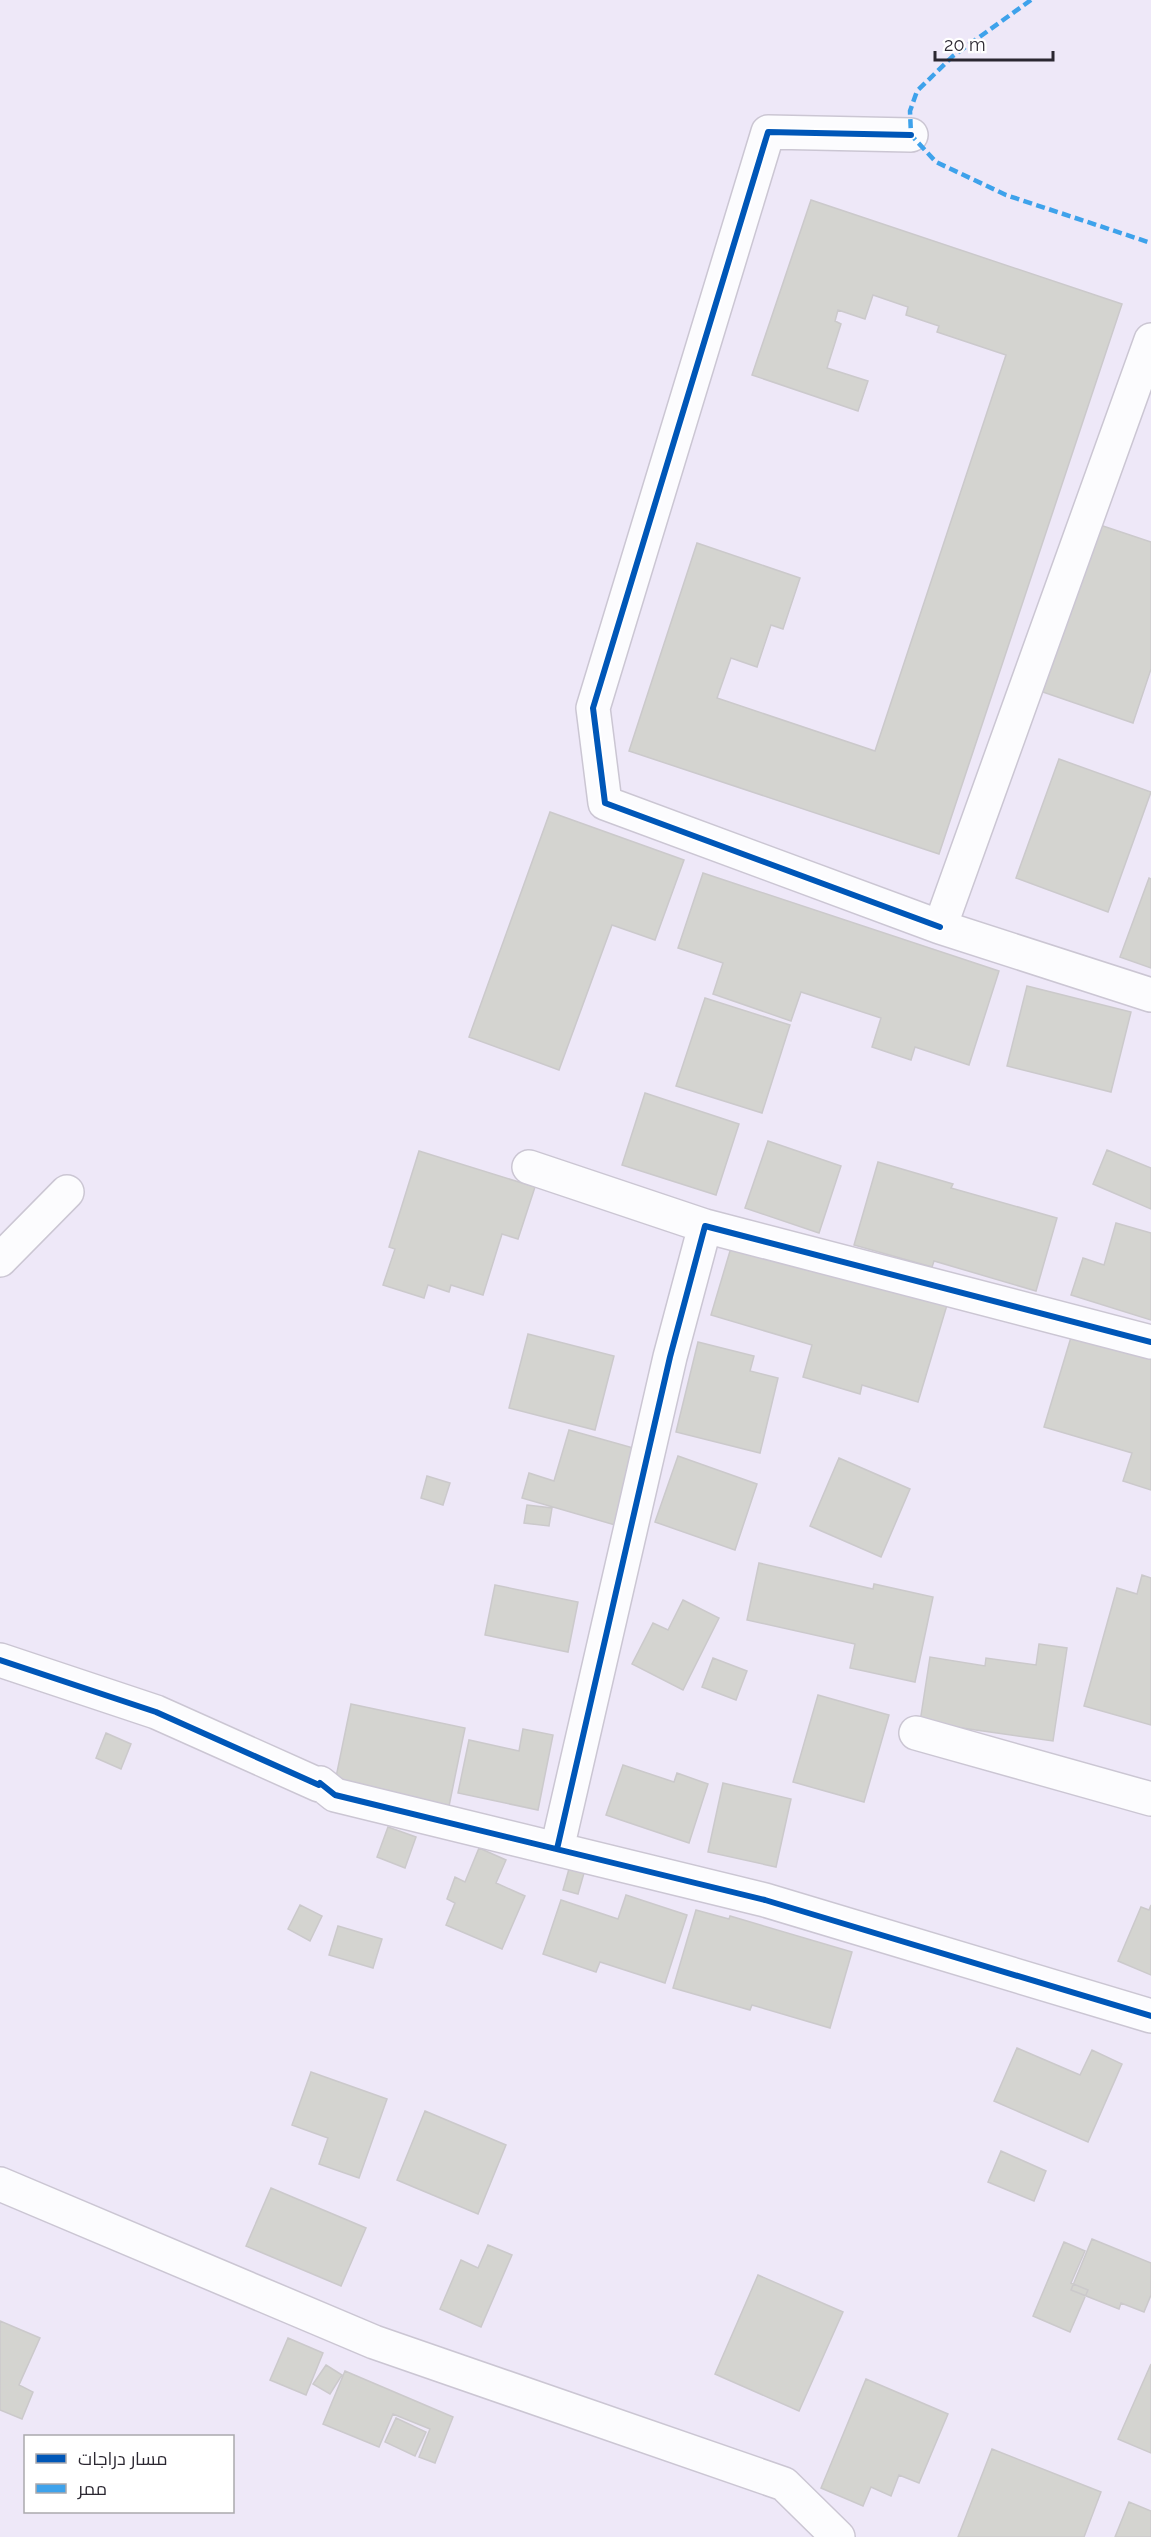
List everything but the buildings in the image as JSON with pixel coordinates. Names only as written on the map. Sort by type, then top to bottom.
[{"type":"street","points":[[911,135],[768,132],[593,708],[605,803],[940,927],[1151,995]]},
{"type":"street","points":[[940,927],[1151,340]]},
{"type":"street","points":[[529,1167],[705,1226],[1151,1341]]},
{"type":"street","points":[[0,1260],[67,1192]]},
{"type":"street","points":[[557,1849],[670,1357],[705,1226]]},
{"type":"street","points":[[0,1660],[156,1712],[319,1785],[320,1783],[335,1795],[765,1900],[1151,2016]]},
{"type":"street","points":[[916,1734],[1151,1799]]},
{"type":"street","points":[[0,2184],[374,2342],[784,2484],[838,2537]]},
{"type":"marked path","points":[[1031,0],[953,56],[917,91],[910,111],[911,135],[936,162],[1006,195],[1151,243]]},
{"type":"cycle path","points":[[911,135],[768,132],[593,708],[605,803],[940,927]]},
{"type":"cycle path","points":[[557,1849],[670,1357],[705,1226],[1151,1342]]},
{"type":"cycle path","points":[[0,1660],[156,1712],[319,1785],[320,1783],[335,1795],[765,1900],[1151,2016]]}]
